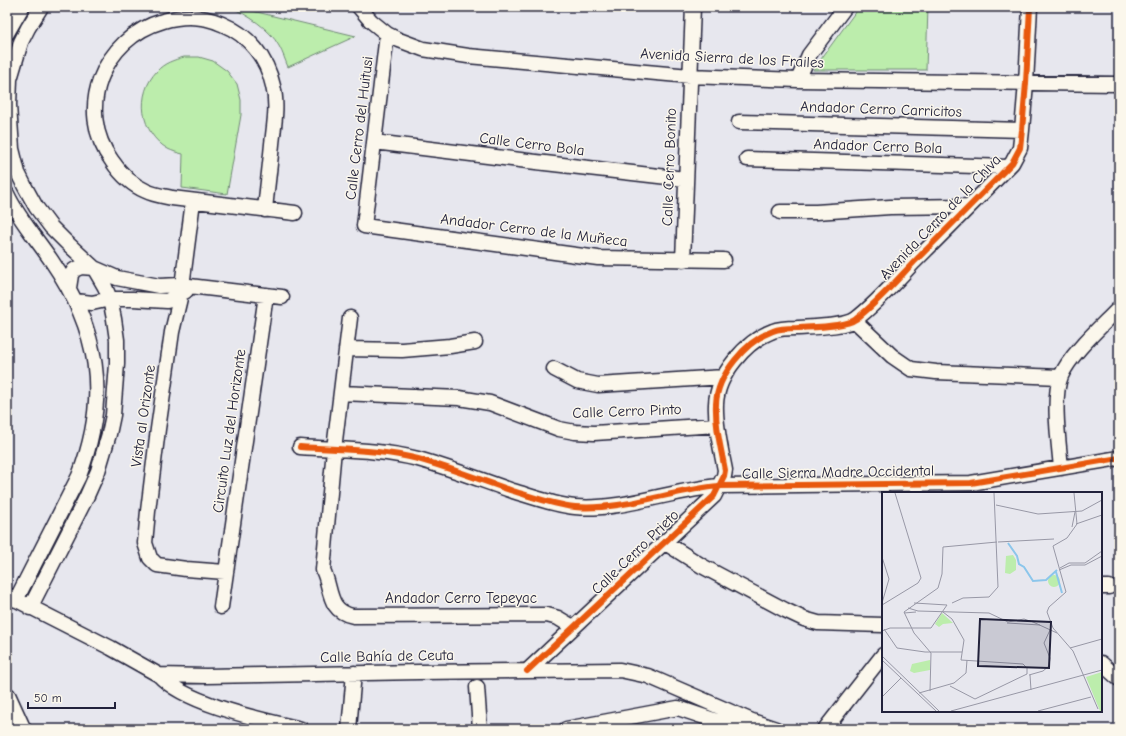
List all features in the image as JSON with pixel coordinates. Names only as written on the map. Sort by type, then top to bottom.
[{"type":"main road","points":[[7,696],[22,729]]},
{"type":"street","points":[[7,33],[22,7]]},
{"type":"street","points":[[30,608],[93,483],[109,434],[115,398],[117,364],[117,340],[110,299],[103,282],[94,268],[66,242],[36,207],[24,187],[18,173],[12,149],[9,105],[10,79],[21,42],[41,7]]},
{"type":"street","name":"Avenida Sierra de los Frailes","points":[[359,7],[371,21],[387,34],[410,45],[423,49],[468,56],[690,76],[798,80],[1119,84]]},
{"type":"street","name":"Calle Cerro Bonito","points":[[683,260],[685,179],[693,7]]},
{"type":"street","points":[[798,80],[809,55],[845,7]]},
{"type":"street","name":"Avenida Cerro de la Chiva","points":[[857,318],[888,290],[1012,163],[1020,148],[1026,83],[1030,7]]},
{"type":"street","points":[[265,210],[276,107],[274,88],[266,65],[261,56],[248,40],[230,27],[206,19],[184,16],[176,17],[154,23],[141,29],[122,45],[106,66],[100,78],[95,102],[97,127],[103,148],[117,168],[127,178],[146,191],[172,198],[265,210],[295,213]]},
{"type":"street","name":"Calle Cerro del Huitusi","points":[[364,226],[387,34]]},
{"type":"street","name":"Andador Cerro Carricitos","points":[[739,122],[1022,130]]},
{"type":"street","name":"Calle Cerro Bola","points":[[374,142],[685,179]]},
{"type":"street","name":"Andador Cerro Bola","points":[[747,159],[1008,167]]},
{"type":"street","points":[[7,194],[17,212],[51,260],[76,301],[86,325],[95,367],[96,395],[94,426],[85,461],[79,476],[11,598]]},
{"type":"street","name":"Vista al Orizonte","points":[[193,201],[186,288],[172,332],[158,429],[145,543],[150,558],[157,565],[225,572]]},
{"type":"street","points":[[780,212],[816,212],[890,207],[969,206]]},
{"type":"street","name":"Andador Cerro de la Muñeca","points":[[364,226],[598,258],[724,260]]},
{"type":"street","points":[[69,288],[71,275],[74,270],[81,267],[94,268],[117,278],[159,286],[282,297]]},
{"type":"street","points":[[76,301],[92,302],[110,299],[168,301],[186,288]]},
{"type":"street","name":"Circuito Luz del Horizonte","points":[[220,607],[266,296]]},
{"type":"street","points":[[1061,468],[1057,401],[1060,377],[1068,363],[1119,308]]},
{"type":"street","points":[[334,449],[350,318]]},
{"type":"street","points":[[857,318],[892,356],[911,369],[936,372],[1060,377]]},
{"type":"street","name":"Calle Cerro Prieto","points":[[527,672],[573,627],[714,496],[724,476],[725,470],[717,425],[716,404],[718,391],[724,377],[736,359],[747,348],[773,331],[788,328],[840,325],[857,318]]},
{"type":"street","points":[[346,349],[402,350],[450,346],[475,342]]},
{"type":"street","points":[[554,369],[577,381],[598,385],[724,377]]},
{"type":"street","name":"Calle Cerro Pinto","points":[[341,393],[464,399],[490,403],[559,429],[575,432],[594,433],[717,425]]},
{"type":"street","name":"Calle Sierra Madre Occidental","points":[[300,447],[367,450],[417,459],[538,499],[574,507],[620,504],[646,500],[702,487],[719,486],[972,488],[1061,468],[1119,458]]},
{"type":"street","name":"Andador Cerro Tepeyac","points":[[334,449],[323,570],[326,576],[331,599],[340,611],[346,615],[353,616],[547,614],[558,618],[573,627]]},
{"type":"street","points":[[664,542],[702,566],[804,619],[818,623],[882,625]]},
{"type":"street","name":"Calle Bahía de Ceuta","points":[[11,598],[111,648],[159,675],[206,676],[620,670],[633,672],[658,680],[752,721],[776,729]]},
{"type":"street","points":[[825,729],[882,656]]},
{"type":"street","points":[[1102,664],[1119,679]]},
{"type":"street","points":[[349,729],[354,673]]},
{"type":"street","points":[[159,675],[174,688],[218,707],[301,729]]},
{"type":"street","points":[[477,687],[480,729]]},
{"type":"street","points":[[566,729],[678,708],[740,729]]},
{"type":"green space","points":[[230,7],[236,7],[356,36],[288,67],[279,46],[270,34],[251,18]]},
{"type":"green space","points":[[859,7],[928,7],[926,70],[813,70]]},
{"type":"green space","points":[[184,57],[199,57],[213,61],[227,71],[237,84],[241,100],[241,115],[227,194],[182,188],[183,154],[168,149],[159,142],[151,133],[146,123],[143,102],[150,80],[163,66]]},
{"type":"cycle path","points":[[527,671],[714,496],[724,476],[725,470],[716,421],[716,404],[718,393],[727,371],[743,351],[763,336],[776,330],[785,328],[819,327],[845,324],[856,319],[879,299],[1012,163],[1020,148],[1026,83],[1030,7]]},
{"type":"cycle path","points":[[300,447],[360,450],[389,453],[418,459],[551,503],[575,507],[611,506],[701,488],[719,486],[971,483],[1119,458]]}]
